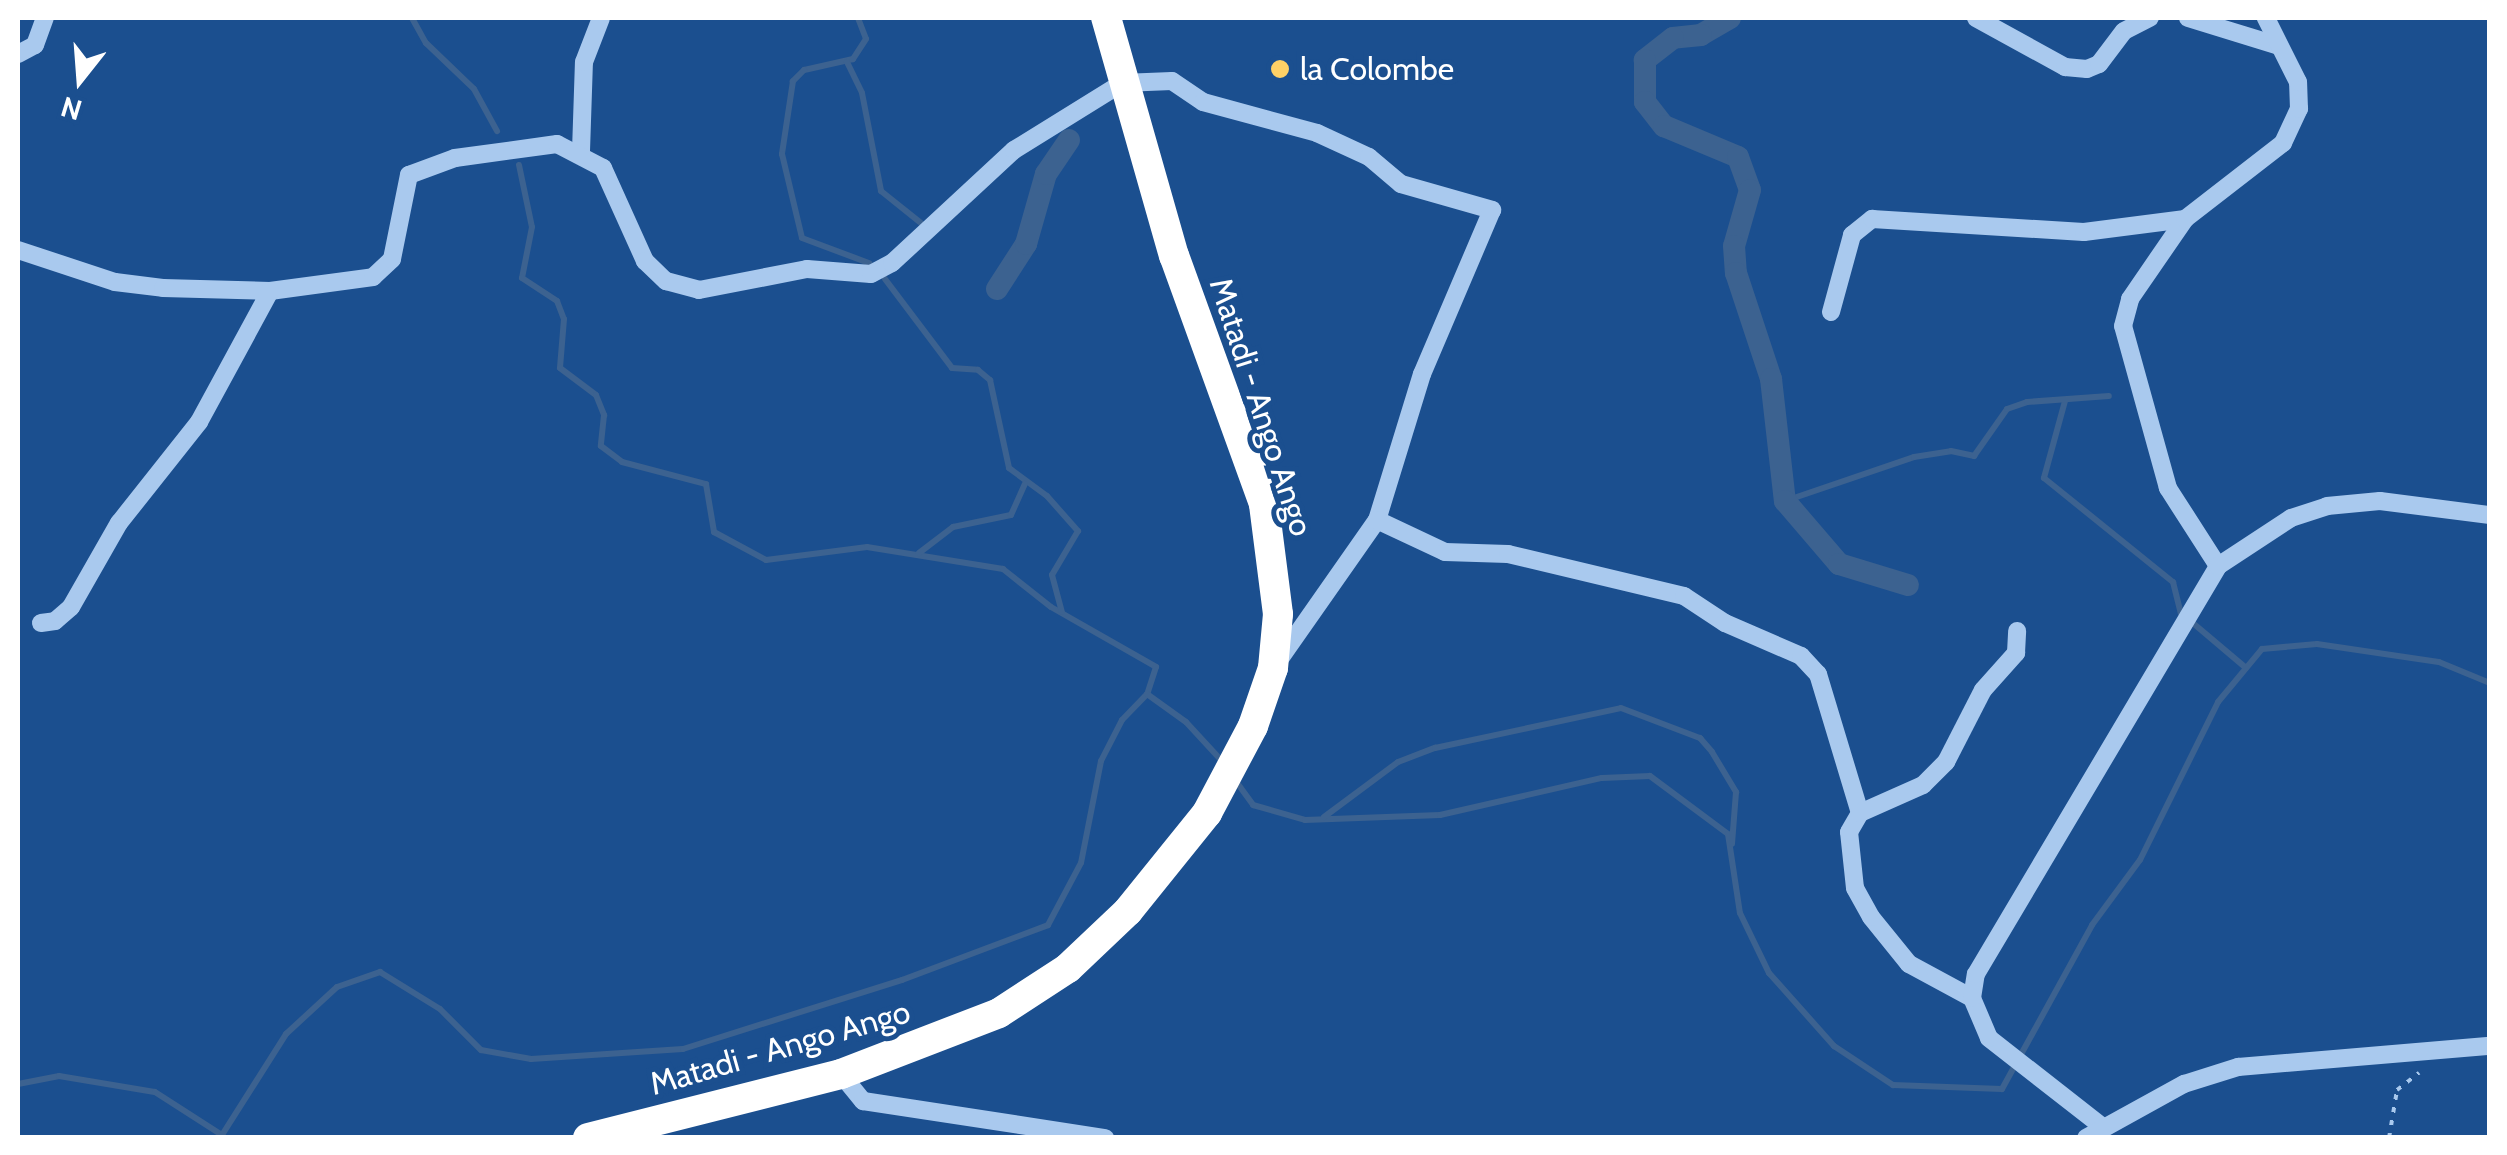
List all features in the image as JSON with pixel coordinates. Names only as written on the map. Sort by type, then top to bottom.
[{"type":"highway","name":"Matadi - Ango Ango","points":[[588,1138],[840,1074],[999,1013],[1068,968],[1128,911],[1207,813],[1229,771],[1273,668],[1276,564],[1264,504],[1174,256],[1106,18]]},
{"type":"street","points":[[18,54],[35,45],[45,18]]},
{"type":"street","points":[[581,151],[584,62],[600,18]]},
{"type":"street","points":[[1976,18],[2065,67],[2086,69],[2099,64],[2124,30],[2150,18]]},
{"type":"street","points":[[2188,18],[2278,46]]},
{"type":"street","points":[[2218,566],[2168,488],[2123,326],[2130,299],[2185,219],[2283,142],[2299,108],[2298,82],[2266,18]]},
{"type":"street","points":[[18,250],[115,282],[270,291],[387,270],[409,175],[423,166],[523,146],[581,151],[603,168],[645,261],[666,281],[700,290],[806,268],[871,274],[892,263],[1014,150],[1122,82],[1172,81],[1204,102],[1317,133],[1370,157],[1401,184],[1492,210],[1422,374],[1377,520],[1273,668]]},
{"type":"street","points":[[1831,312],[1852,235],[1872,219],[2084,232],[2185,219]]},
{"type":"street","points":[[41,622],[56,621],[71,608],[119,524],[199,422],[270,291]]},
{"type":"street","points":[[1972,998],[1994,936],[2218,566],[2291,518],[2328,506],[2380,501],[2490,515]]},
{"type":"street","points":[[1377,520],[1445,552],[1508,554],[1684,596],[1725,623],[1801,656],[1818,674],[1860,812]]},
{"type":"street","points":[[2016,632],[2016,653],[1984,690],[1946,762],[1923,784],[1860,812],[1849,832],[1848,857],[1872,918],[1909,964],[1972,998],[1989,1038],[2104,1128]]},
{"type":"street","points":[[2086,1138],[2184,1084],[2238,1067],[2490,1046]]},
{"type":"street","points":[[840,1074],[863,1101],[1104,1138]]},
{"type":"path","points":[[2390,1138],[2397,1090],[2446,1051]]},
{"type":"waterway","points":[[412,18],[426,43],[474,89],[497,131]]},
{"type":"waterway","points":[[858,18],[866,39],[853,59],[804,70],[793,81],[782,154],[802,238],[869,263]]},
{"type":"waterway","points":[[1730,18],[1701,35],[1673,38],[1645,60],[1645,102],[1664,126],[1738,157],[1750,190],[1734,246],[1736,273],[1771,379],[1785,501],[1839,564],[1908,585]]},
{"type":"waterway","points":[[847,62],[862,93],[881,191],[921,223]]},
{"type":"waterway","points":[[997,289],[1026,244],[1046,174],[1069,140]]},
{"type":"waterway","points":[[519,165],[532,227],[522,278],[557,301],[564,319],[560,368],[596,395],[604,415],[601,446],[622,462],[706,484],[714,532],[766,560],[867,547],[1003,569],[1051,607],[1156,667],[1147,694]]},
{"type":"waterway","points":[[885,279],[952,368],[978,370],[990,380],[1009,468],[1047,496],[1078,531],[1052,575],[1062,612]]},
{"type":"waterway","points":[[1785,501],[1914,457],[1951,451],[1974,456],[2007,409],[2027,402],[2109,396]]},
{"type":"waterway","points":[[2065,401],[2044,478],[2173,582],[2181,613],[2246,668]]},
{"type":"waterway","points":[[919,553],[953,527],[1011,515],[1025,484]]},
{"type":"waterway","points":[[1235,780],[1253,805],[1305,820],[1440,815],[1602,778],[1650,776],[1728,834],[1740,913],[1769,973],[1834,1046],[1893,1085],[2002,1089],[2092,925],[2140,860],[2218,702],[2262,649],[2317,644],[2439,662],[2490,683]]},
{"type":"waterway","points":[[18,1084],[59,1076],[155,1092],[222,1135],[286,1034],[337,987],[380,972],[440,1009],[481,1050],[531,1059],[683,1049],[902,980],[1048,925],[1081,863],[1101,761],[1122,720],[1147,694],[1186,722],[1222,761]]},
{"type":"waterway","points":[[1324,817],[1398,762],[1435,748],[1621,708],[1700,738],[1712,752],[1736,792],[1732,844]]},
{"type":"place","name":"la Colombe","points":[[1280,69]]}]
